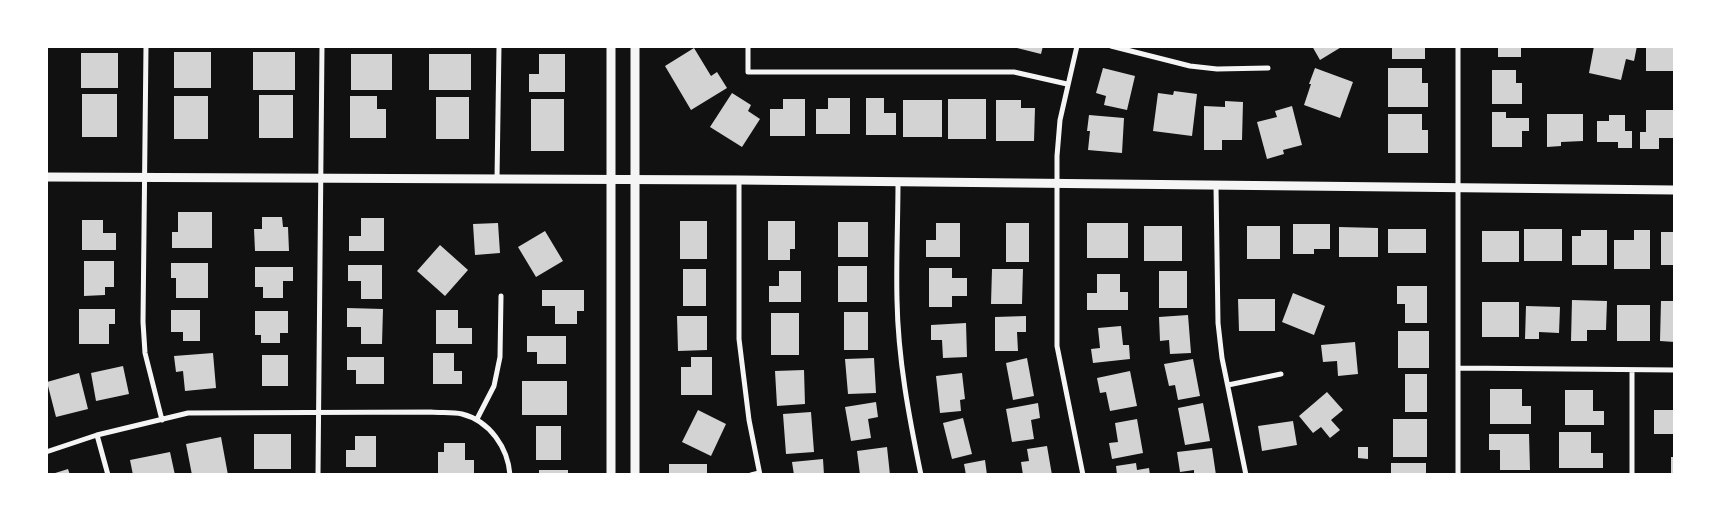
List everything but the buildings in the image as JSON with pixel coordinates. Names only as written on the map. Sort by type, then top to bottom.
[{"type":"street","points":[[146,46],[145,354],[162,420]]},
{"type":"street","points":[[318,475],[322,46]]},
{"type":"street","points":[[496,180],[499,46]]},
{"type":"street","points":[[610,475],[611,46]]},
{"type":"street","points":[[635,46],[635,475]]},
{"type":"street","points":[[748,46],[748,72],[1014,72],[1067,84]]},
{"type":"street","points":[[1077,46],[1060,120],[1057,183],[1057,346],[1083,475]]},
{"type":"street","points":[[1111,46],[1190,66],[1217,69],[1268,68]]},
{"type":"street","points":[[1458,46],[1458,475]]},
{"type":"street","points":[[46,177],[898,181],[1459,189],[1675,190]]},
{"type":"street","points":[[739,180],[739,339],[749,420],[760,474],[751,475]]},
{"type":"street","points":[[898,181],[897,301],[901,357],[908,408],[921,475]]},
{"type":"street","points":[[1216,186],[1218,324],[1246,475]]},
{"type":"street","points":[[477,420],[494,386],[500,357],[501,296]]},
{"type":"street","points":[[1458,368],[1675,370]]},
{"type":"street","points":[[1632,370],[1632,475]]},
{"type":"street","points":[[1228,385],[1282,374]]},
{"type":"street","points":[[46,452],[98,435],[188,414],[431,412],[462,414],[477,420],[496,435],[506,452],[510,475]]},
{"type":"street","points":[[98,435],[108,475]]}]
